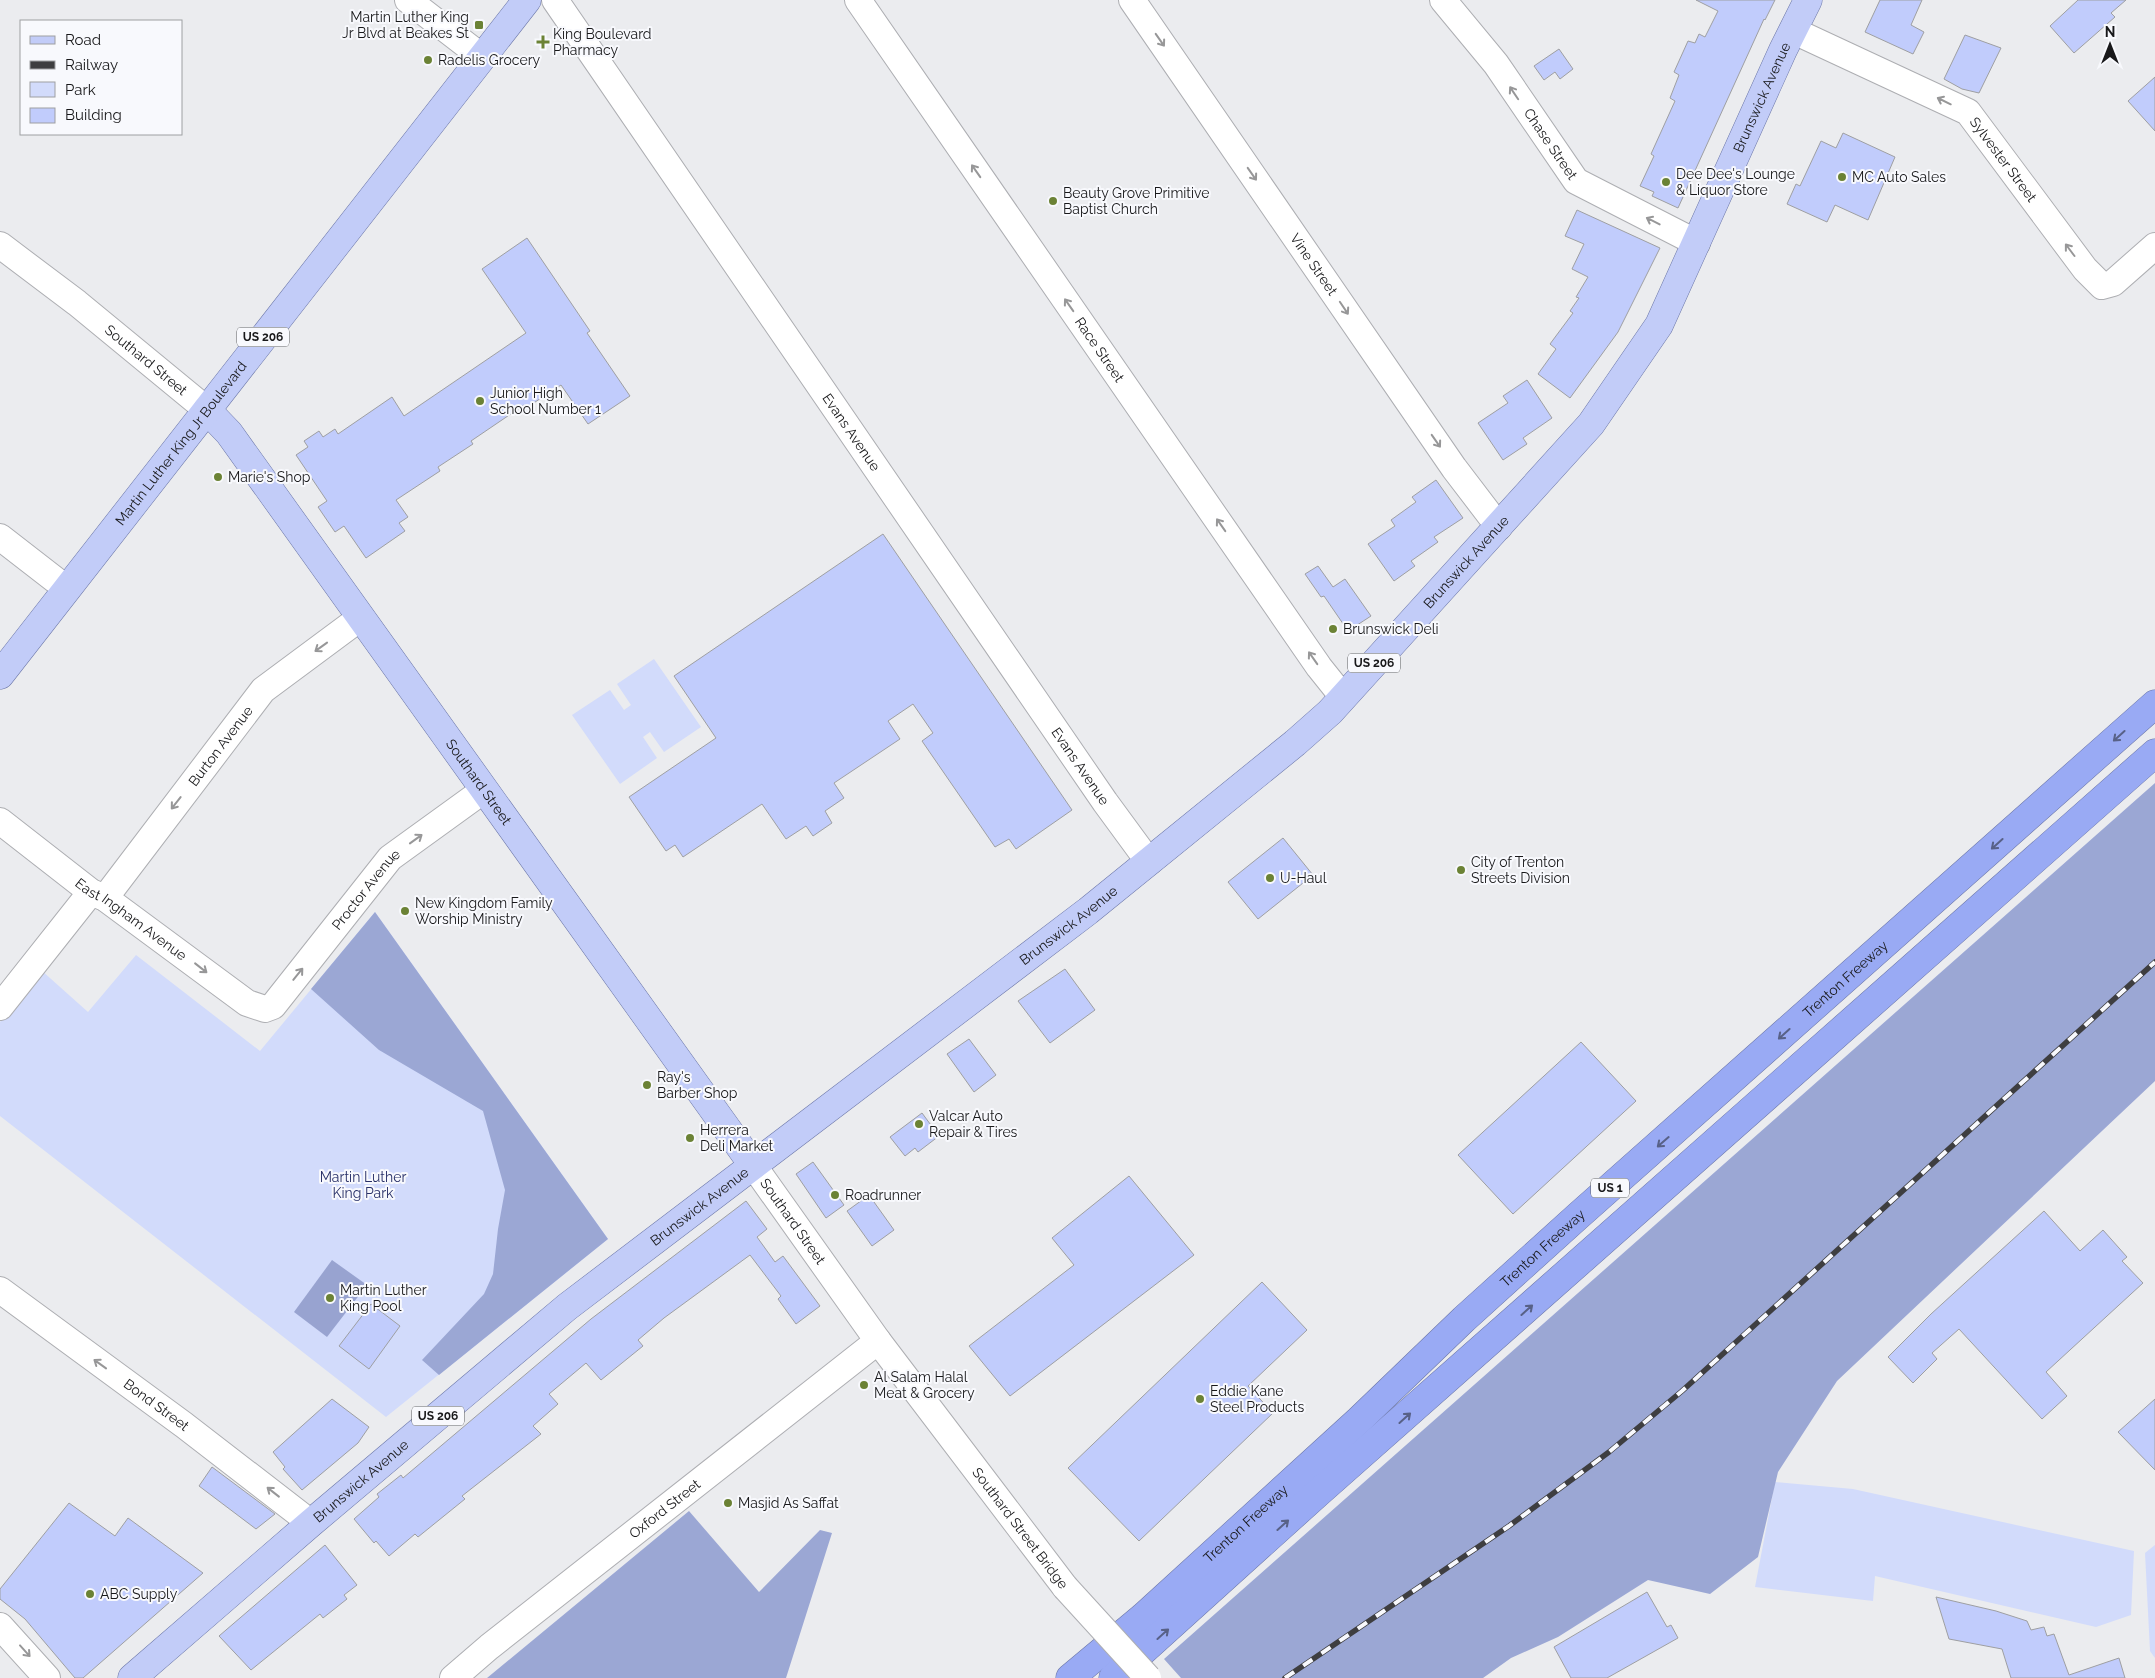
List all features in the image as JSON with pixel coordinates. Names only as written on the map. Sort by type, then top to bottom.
[{"type":"highway","name":"Trenton Freeway","points":[[1070,1678],[1143,1618],[1359,1420],[1457,1325],[1571,1222],[2155,704]]},
{"type":"highway","name":"Trenton Freeway","points":[[1113,1678],[1318,1493],[2155,753]]},
{"type":"main road","name":"Martin Luther King Jr Boulevard","points":[[0,675],[527,0]]},
{"type":"main road","name":"Brunswick Avenue","points":[[132,1678],[311,1523],[567,1307],[1149,862],[1295,744],[1343,697],[1591,424],[1646,346],[1659,325],[1783,50],[1808,0]]},
{"type":"main road","name":"Southard Street","points":[[207,410],[229,433],[753,1165]]},
{"type":"street","points":[[408,0],[482,57]]},
{"type":"street","name":"Evans Avenue","points":[[555,0],[1105,802],[1149,862]]},
{"type":"street","name":"Race Street","points":[[858,0],[1319,667],[1343,697]]},
{"type":"street","name":"Vine Street","points":[[1132,0],[1454,468],[1499,527]]},
{"type":"street","name":"Chase Street","points":[[1443,0],[1496,64],[1576,181],[1697,243]]},
{"type":"street","name":"Sylvester Street","points":[[1794,31],[1968,112],[2084,269],[2102,286],[2113,283],[2155,246]]},
{"type":"street","name":"Southard Street","points":[[0,245],[77,304],[207,410]]},
{"type":"street","points":[[0,537],[67,590]]},
{"type":"street","name":"Burton Avenue","points":[[0,1007],[98,895],[264,690],[360,618]]},
{"type":"street","name":"Proctor Avenue","points":[[265,1008],[273,1006],[390,858],[484,790]]},
{"type":"street","name":"East Ingham Avenue","points":[[0,821],[247,1003],[265,1008]]},
{"type":"street","name":"Southard Street","points":[[753,1165],[902,1372]]},
{"type":"street","name":"Bond Street","points":[[0,1290],[184,1425],[311,1523]]},
{"type":"street","name":"Oxford Street","points":[[453,1678],[878,1341]]},
{"type":"street","name":"Southard Street Bridge","points":[[902,1372],[1065,1587],[1148,1678]]},
{"type":"street","points":[[0,1626],[47,1678]]},
{"type":"green space","points":[[654,659],[701,727],[664,752],[650,732],[643,737],[657,758],[620,784],[572,715],[610,690],[624,710],[631,705],[617,684]]},
{"type":"green space","name":"Martin Luther King Park","points":[[375,912],[608,1239],[386,1417],[0,1116],[0,1022],[41,970],[88,1012],[136,955],[260,1051]]},
{"type":"green space","points":[[1775,1482],[1853,1489],[2134,1551],[2131,1615],[2096,1627],[1875,1576],[1873,1601],[1755,1587]]},
{"type":"green space","points":[[2155,1545],[2155,1658],[2150,1651],[2145,1553]]},
{"type":"shaded area","points":[[2155,783],[2155,1081],[1837,1381],[1778,1472],[1758,1557],[1710,1594],[1648,1580],[1558,1637],[1511,1658],[1483,1678],[1181,1678],[1164,1659]]},
{"type":"shaded area","points":[[375,912],[608,1239],[439,1375],[422,1360],[484,1294],[493,1274],[505,1190],[483,1111],[379,1050],[311,989]]},
{"type":"shaded area","name":"Martin Luther King Pool","points":[[332,1260],[367,1285],[327,1337],[294,1312]]},
{"type":"shaded area","points":[[689,1511],[759,1592],[820,1530],[832,1533],[786,1678],[487,1678]]},
{"type":"building","points":[[1696,0],[1775,0],[1764,19],[1678,208],[1652,196],[1654,192],[1640,186],[1654,156],[1651,154],[1675,101],[1670,98],[1679,75],[1674,72],[1688,41],[1695,43],[1699,34],[1705,37],[1718,11]]},
{"type":"building","points":[[1880,0],[1922,0],[1911,25],[1924,32],[1913,54],[1865,32]]},
{"type":"building","points":[[2078,0],[2126,0],[2111,13],[2115,17],[2074,53],[2050,26]]},
{"type":"building","points":[[1965,35],[2001,48],[1979,93],[1962,89],[1944,79]]},
{"type":"building","points":[[1559,49],[1573,69],[1560,79],[1555,72],[1544,80],[1534,66]]},
{"type":"building","points":[[2155,77],[2155,131],[2128,101]]},
{"type":"building","name":"MC Auto Sales","points":[[1843,133],[1895,157],[1868,220],[1835,205],[1827,222],[1787,204],[1796,184],[1800,186],[1821,141],[1836,148]]},
{"type":"building","points":[[1577,210],[1660,248],[1618,332],[1570,398],[1538,374],[1556,349],[1550,344],[1573,313],[1570,311],[1579,298],[1576,297],[1588,277],[1572,269],[1584,244],[1565,236]]},
{"type":"building","name":"Junior High School Number 1","points":[[527,238],[590,331],[587,333],[630,396],[588,424],[561,385],[526,408],[524,405],[471,441],[473,444],[438,467],[440,471],[396,500],[408,517],[399,523],[405,531],[366,558],[344,526],[335,532],[318,507],[327,501],[296,455],[308,447],[304,441],[319,431],[323,437],[335,429],[338,434],[392,397],[404,416],[526,333],[482,269]]},
{"type":"building","points":[[1527,380],[1552,418],[1523,438],[1527,444],[1503,460],[1478,423],[1508,403],[1503,396]]},
{"type":"building","points":[[1436,480],[1463,518],[1434,537],[1438,542],[1411,561],[1415,566],[1394,581],[1368,544],[1395,526],[1391,520],[1416,502],[1412,497]]},
{"type":"building","points":[[883,534],[1072,810],[1016,849],[1009,839],[995,847],[922,741],[933,733],[913,704],[888,721],[900,739],[834,783],[844,798],[825,811],[832,823],[813,836],[806,826],[786,839],[762,804],[683,857],[675,845],[666,851],[629,797],[716,738],[674,676]]},
{"type":"building","points":[[1318,566],[1333,587],[1345,579],[1371,616],[1348,631],[1324,596],[1321,597],[1305,574]]},
{"type":"building","name":"U-Haul","points":[[1283,838],[1313,875],[1258,919],[1228,882]]},
{"type":"building","points":[[1065,969],[1095,1010],[1050,1043],[1018,1001]]},
{"type":"building","points":[[969,1039],[996,1075],[974,1092],[947,1054]]},
{"type":"building","points":[[1581,1042],[1636,1101],[1513,1214],[1458,1155]]},
{"type":"building","name":"Valcar Auto Repair & Tires","points":[[922,1113],[939,1136],[918,1152],[915,1148],[905,1156],[890,1137]]},
{"type":"building","points":[[813,1162],[844,1205],[826,1218],[796,1174]]},
{"type":"building","points":[[1129,1176],[1194,1255],[1010,1396],[969,1346],[1074,1265],[1052,1238]]},
{"type":"building","points":[[869,1195],[894,1230],[872,1246],[847,1211]]},
{"type":"building","points":[[746,1201],[767,1229],[757,1237],[775,1262],[783,1256],[820,1306],[796,1324],[778,1299],[781,1296],[750,1255],[664,1318],[638,1340],[643,1346],[601,1380],[586,1363],[549,1394],[558,1404],[533,1426],[541,1434],[462,1496],[465,1499],[418,1537],[415,1534],[389,1556],[376,1541],[374,1543],[354,1519],[379,1497],[377,1494],[401,1475],[403,1478],[591,1319]]},
{"type":"building","points":[[2044,1211],[2080,1251],[2103,1230],[2127,1257],[2122,1261],[2143,1283],[2046,1372],[2067,1396],[2042,1419],[1959,1329],[1932,1353],[1937,1359],[1913,1383],[1888,1357],[1931,1314]]},
{"type":"building","name":"Eddie Kane Steel Products","points":[[1262,1282],[1307,1330],[1248,1386],[1273,1413],[1139,1541],[1068,1468]]},
{"type":"building","points":[[371,1304],[400,1326],[369,1369],[339,1346]]},
{"type":"building","points":[[332,1399],[369,1427],[358,1443],[302,1490],[283,1469],[285,1467],[273,1452]]},
{"type":"building","points":[[2155,1399],[2155,1470],[2118,1432]]},
{"type":"building","points":[[212,1467],[275,1514],[256,1529],[199,1486]]},
{"type":"building","name":"ABC Supply","points":[[69,1503],[115,1536],[128,1518],[203,1573],[83,1678],[75,1678],[25,1619],[0,1599],[0,1589]]},
{"type":"building","points":[[325,1545],[357,1585],[344,1595],[347,1599],[323,1618],[320,1614],[251,1670],[219,1636]]},
{"type":"building","points":[[1647,1592],[1667,1627],[1671,1625],[1678,1638],[1607,1678],[1571,1678],[1554,1647]]},
{"type":"building","points":[[1936,1597],[1996,1611],[2027,1621],[2031,1630],[2044,1627],[2047,1636],[2054,1634],[2069,1675],[2119,1658],[2125,1678],[2011,1678],[2002,1649],[1949,1639]]},
{"type":"railway","points":[[1285,1678],[1509,1526],[1609,1452],[1682,1391],[2155,962]]},
{"type":"place","name":"Martin Luther King Jr Blvd at Beakes St","points":[[479,25]]},
{"type":"place","name":"King Boulevard Pharmacy","points":[[543,42]]},
{"type":"place","name":"Radelis Grocery","points":[[428,60]]},
{"type":"place","name":"MC Auto Sales","points":[[1842,177]]},
{"type":"place","name":"Dee Dee's Lounge & Liquor Store","points":[[1666,182]]},
{"type":"place","name":"Beauty Grove Primitive Baptist Church","points":[[1053,201]]},
{"type":"place","name":"Junior High School Number 1","points":[[480,401]]},
{"type":"place","name":"Marie's Shop","points":[[218,477]]},
{"type":"place","name":"Brunswick Deli","points":[[1333,629]]},
{"type":"place","name":"City of Trenton Streets Division","points":[[1461,870]]},
{"type":"place","name":"U-Haul","points":[[1270,878]]},
{"type":"place","name":"New Kingdom Family Worship Ministry","points":[[405,911]]},
{"type":"place","name":"Ray's Barber Shop","points":[[647,1085]]},
{"type":"place","name":"Valcar Auto Repair & Tires","points":[[919,1124]]},
{"type":"place","name":"Herrera Deli Market","points":[[690,1138]]},
{"type":"place","name":"Roadrunner","points":[[835,1195]]},
{"type":"place","name":"Martin Luther King Pool","points":[[330,1298]]},
{"type":"place","name":"Al Salam Halal Meat & Grocery","points":[[864,1385]]},
{"type":"place","name":"Eddie Kane Steel Products","points":[[1200,1399]]},
{"type":"place","name":"Masjid As Saffat","points":[[728,1503]]},
{"type":"place","name":"ABC Supply","points":[[90,1594]]}]
